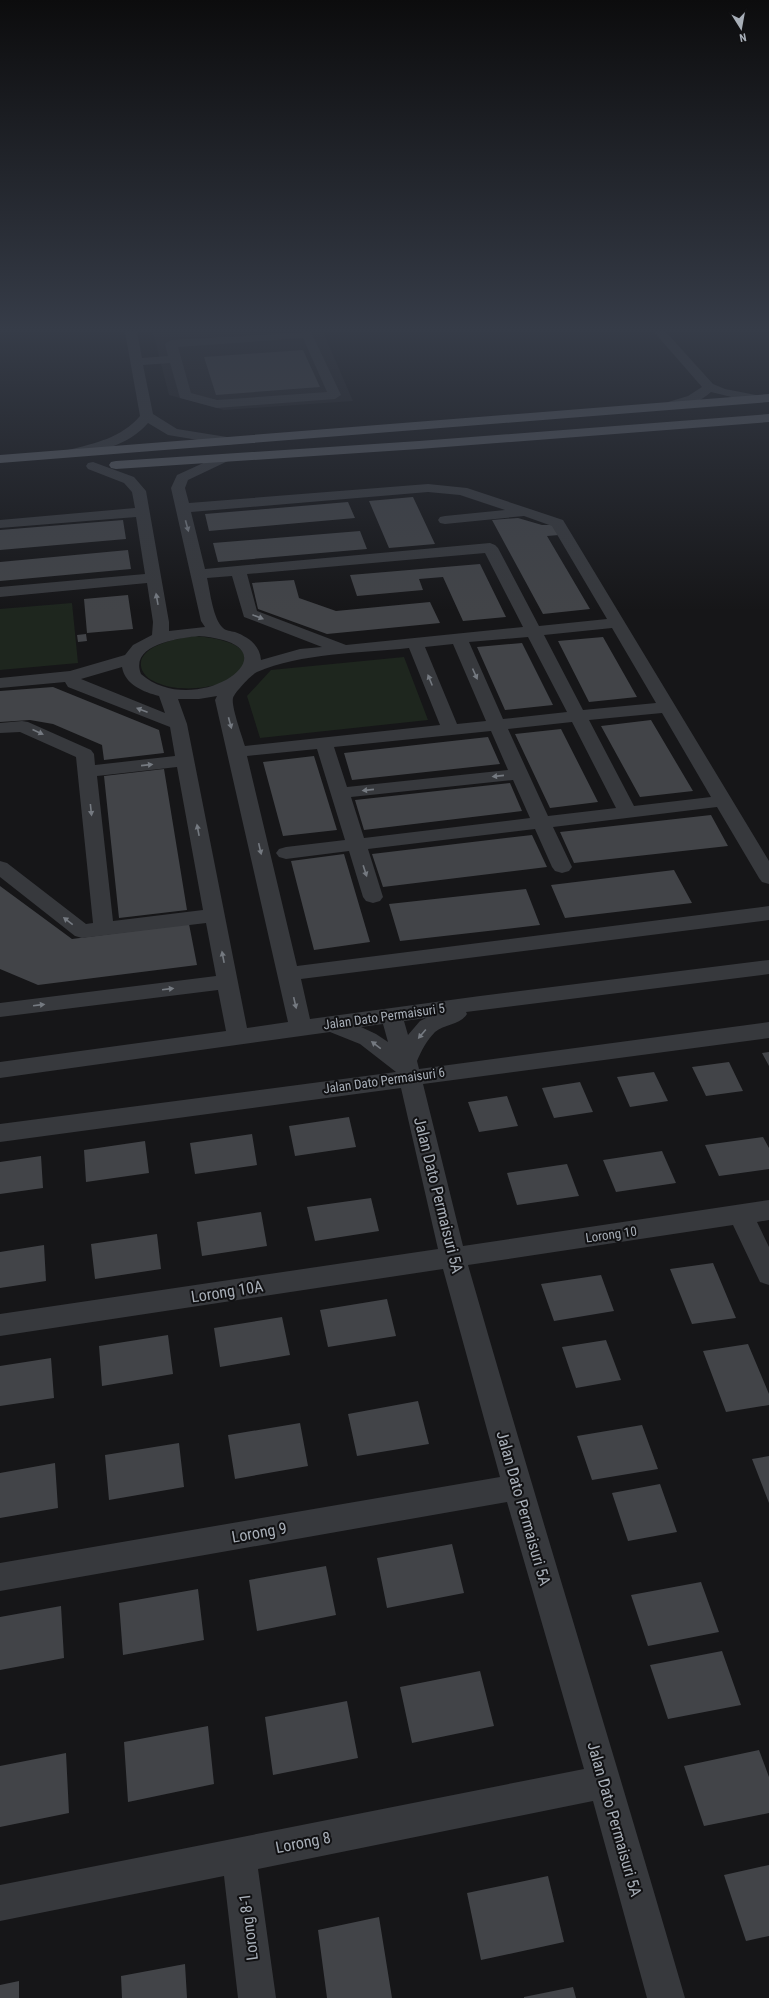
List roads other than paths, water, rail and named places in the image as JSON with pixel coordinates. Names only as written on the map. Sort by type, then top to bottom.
[{"type":"main road","points":[[0,459],[423,425]]},
{"type":"main road","points":[[78,468],[419,445],[675,425]]},
{"type":"street","points":[[73,453],[110,444],[129,435],[141,425]]},
{"type":"street","points":[[162,425],[173,432],[228,441]]},
{"type":"street","points":[[218,633],[209,621],[178,488],[182,478],[223,458]]},
{"type":"street","points":[[93,466],[129,480],[139,491],[161,622],[160,637]]},
{"type":"street","points":[[182,508],[442,488],[462,491],[552,520],[561,526],[769,878]]},
{"type":"street","points":[[434,499],[453,535],[490,548],[535,631],[628,813]]},
{"type":"street","points":[[0,524],[142,512]]},
{"type":"street","points":[[199,574],[238,571],[453,535],[529,512]]},
{"type":"street","points":[[238,571],[250,614],[344,649]]},
{"type":"street","points":[[0,592],[153,578]]},
{"type":"street","points":[[252,668],[300,654],[617,623]]},
{"type":"street","points":[[199,631],[218,633],[235,638],[247,646],[252,653],[254,660],[252,668],[244,678],[230,686],[210,692],[188,694],[167,693],[149,688],[137,680],[130,670],[131,659],[146,643],[160,637],[199,631]]},
{"type":"street","points":[[459,639],[562,867]]},
{"type":"street","points":[[415,643],[450,729]]},
{"type":"street","points":[[247,646],[300,654]]},
{"type":"street","points":[[71,676],[131,659]]},
{"type":"street","points":[[71,676],[74,684],[178,724]]},
{"type":"street","points":[[0,683],[71,676],[137,680]]},
{"type":"street","points":[[230,686],[224,700],[238,752],[301,1028]]},
{"type":"street","points":[[167,693],[178,724],[238,1037]]},
{"type":"street","points":[[238,752],[667,707]]},
{"type":"street","points":[[0,728],[22,726],[85,754],[104,929]]},
{"type":"street","points":[[324,743],[373,897]]},
{"type":"street","points":[[87,771],[185,761]]},
{"type":"street","points":[[340,793],[519,774]]},
{"type":"street","points":[[286,853],[724,801]]},
{"type":"street","points":[[2,872],[82,931],[215,915]]},
{"type":"street","points":[[288,974],[769,913]]},
{"type":"street","name":"Jalan Dato Permaisuri 5","points":[[0,1070],[480,1003],[769,967]]},
{"type":"street","points":[[0,1010],[227,982]]},
{"type":"street","points":[[331,1024],[368,1039],[407,1069],[414,1043],[428,1026],[480,1003]]},
{"type":"street","name":"Jalan Dato Permaisuri 5A","points":[[391,1015],[407,1069],[453,1257],[666,1998]]},
{"type":"street","name":"Jalan Dato Permaisuri 6","points":[[0,1133],[407,1069],[769,1030]]},
{"type":"street","name":"Lorong 10","points":[[453,1257],[769,1210]]},
{"type":"street","points":[[741,1215],[769,1275]]},
{"type":"street","name":"Lorong 10A","points":[[0,1326],[453,1257]]},
{"type":"street","name":"Lorong 9","points":[[0,1577],[518,1487]]},
{"type":"street","name":"Lorong 8","points":[[0,1903],[605,1782]]},
{"type":"street","name":"Lorong 8-1","points":[[239,1855],[257,1998]]}]
